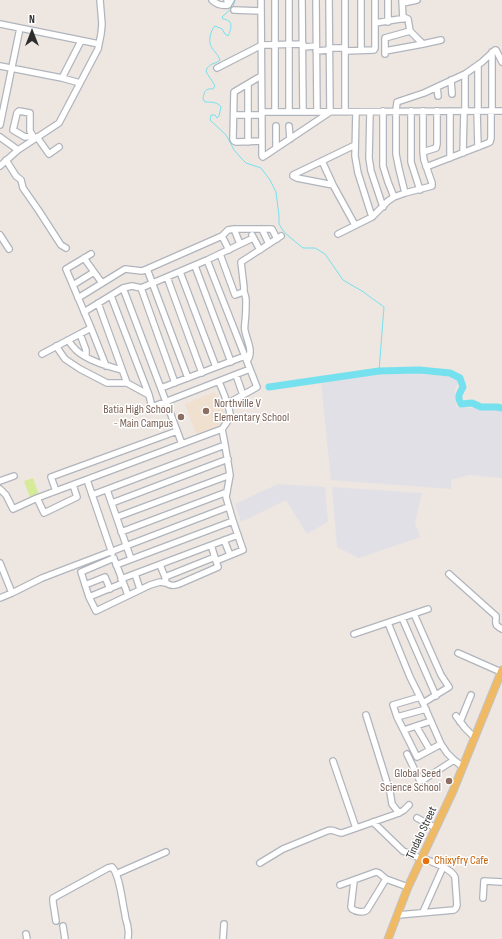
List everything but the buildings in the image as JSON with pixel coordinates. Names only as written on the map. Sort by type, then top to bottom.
[{"type":"main road","name":"Tindalo Street","points":[[388,939],[408,887],[453,791],[502,671]]},
{"type":"street","points":[[0,166],[18,150],[59,123],[99,44],[102,24],[100,0]]},
{"type":"street","points":[[212,0],[224,6],[228,2]]},
{"type":"street","points":[[261,0],[263,157],[330,112]]},
{"type":"street","points":[[275,0],[275,112]]},
{"type":"street","points":[[289,0],[289,112]]},
{"type":"street","points":[[302,0],[303,112]]},
{"type":"street","points":[[316,0],[317,112]]},
{"type":"street","points":[[329,0],[330,112]]},
{"type":"street","points":[[345,0],[345,112]]},
{"type":"street","points":[[361,0],[361,50]]},
{"type":"street","points":[[217,68],[262,45],[303,45],[329,49],[374,50],[374,0]]},
{"type":"street","points":[[388,0],[388,22]]},
{"type":"street","points":[[403,19],[402,1],[416,0]]},
{"type":"street","points":[[234,10],[261,11]]},
{"type":"street","points":[[374,23],[406,18],[408,19],[410,31],[423,44]]},
{"type":"street","points":[[0,24],[99,44]]},
{"type":"street","points":[[0,125],[20,28]]},
{"type":"street","points":[[410,31],[385,38],[385,53],[441,40]]},
{"type":"street","points":[[62,78],[81,40]]},
{"type":"street","points":[[406,193],[396,154],[397,102],[424,94],[465,74],[495,50],[502,62]]},
{"type":"street","points":[[426,168],[490,142],[492,111],[492,52]]},
{"type":"street","points":[[478,65],[478,147]]},
{"type":"street","points":[[0,66],[80,83]]},
{"type":"street","points":[[463,152],[465,74]]},
{"type":"street","points":[[261,76],[234,92],[234,141],[262,141]]},
{"type":"street","points":[[451,80],[452,94]]},
{"type":"street","points":[[248,84],[248,142]]},
{"type":"street","points":[[437,87],[438,96]]},
{"type":"street","points":[[35,138],[24,138],[13,130],[17,113],[19,111],[30,113],[30,131],[49,154],[59,147]]},
{"type":"street","points":[[383,111],[384,166],[394,197]]},
{"type":"street","points":[[411,111],[411,162],[420,190]]},
{"type":"street","points":[[338,234],[372,217],[394,197],[430,187],[432,185],[426,168],[423,152],[423,111]]},
{"type":"street","points":[[423,152],[436,148],[437,111]]},
{"type":"street","points":[[450,111],[450,158]]},
{"type":"street","points":[[234,115],[275,112],[502,111]]},
{"type":"street","points":[[356,112],[355,156],[358,173],[372,217]]},
{"type":"street","points":[[370,112],[369,158],[371,171],[383,207]]},
{"type":"street","points":[[303,122],[303,130]]},
{"type":"street","points":[[276,126],[276,148]]},
{"type":"street","points":[[290,126],[290,139]]},
{"type":"street","points":[[0,137],[18,150]]},
{"type":"street","points":[[333,185],[293,176],[355,146]]},
{"type":"street","points":[[6,160],[16,176],[21,180],[23,188],[61,245],[66,248]]},
{"type":"street","points":[[322,161],[333,185],[355,225]]},
{"type":"street","points":[[234,229],[240,244]]},
{"type":"street","points":[[248,229],[260,250]]},
{"type":"street","points":[[262,229],[269,244]]},
{"type":"street","points":[[78,298],[125,269],[142,271],[222,236],[228,230],[272,229],[279,238],[241,262],[244,288],[243,292],[246,298],[246,320],[244,330],[248,340],[250,358],[231,362],[161,388]]},
{"type":"street","points":[[0,235],[9,249]]},
{"type":"street","points":[[222,236],[229,250]]},
{"type":"street","points":[[84,312],[123,288],[132,286],[141,288],[195,266],[253,238]]},
{"type":"street","points":[[91,254],[66,269],[106,366]]},
{"type":"street","points":[[220,254],[235,295],[243,292]]},
{"type":"street","points":[[84,258],[102,283]]},
{"type":"street","points":[[207,260],[257,387],[227,404]]},
{"type":"street","points":[[195,266],[231,362]]},
{"type":"street","points":[[147,269],[188,378]]},
{"type":"street","points":[[73,285],[94,272]]},
{"type":"street","points":[[180,272],[216,368]]},
{"type":"street","points":[[166,277],[202,373]]},
{"type":"street","points":[[123,288],[182,444]]},
{"type":"street","points":[[141,288],[175,383]]},
{"type":"street","points":[[110,296],[149,395],[152,407],[250,369]]},
{"type":"street","points":[[98,303],[127,383]]},
{"type":"street","points":[[42,354],[91,328]]},
{"type":"street","points":[[236,334],[244,330]]},
{"type":"street","points":[[80,334],[86,350],[86,356]]},
{"type":"street","points":[[68,340],[76,350],[92,360],[106,366],[122,370]]},
{"type":"street","points":[[56,346],[65,359],[80,369],[108,383],[127,383],[149,395]]},
{"type":"street","points":[[236,375],[243,395]]},
{"type":"street","points":[[0,489],[6,495],[13,508],[222,428],[230,415],[219,382]]},
{"type":"street","points":[[114,558],[81,572],[89,598],[96,612],[140,589],[215,559],[243,550],[226,497],[230,475],[222,428]]},
{"type":"street","points":[[56,491],[51,477],[177,431]]},
{"type":"street","points":[[92,495],[225,444]]},
{"type":"street","points":[[112,503],[228,460]]},
{"type":"street","points":[[116,517],[230,475]]},
{"type":"street","points":[[0,481],[14,476]]},
{"type":"street","points":[[87,480],[116,565],[128,595]]},
{"type":"street","points":[[37,498],[44,513],[77,497],[73,485]]},
{"type":"street","points":[[107,490],[131,560]]},
{"type":"street","points":[[121,532],[227,492]]},
{"type":"street","points":[[0,598],[12,594],[42,578],[56,574],[126,545],[228,507]]},
{"type":"street","points":[[116,565],[233,521]]},
{"type":"street","points":[[89,598],[110,589],[135,574],[238,535]]},
{"type":"street","points":[[224,540],[230,555]]},
{"type":"street","points":[[160,565],[165,580],[170,585],[173,586],[179,584],[218,567],[211,545]]},
{"type":"street","points":[[0,563],[12,594]]},
{"type":"street","points":[[135,574],[140,589]]},
{"type":"street","points":[[449,574],[496,616],[495,623],[502,629]]},
{"type":"street","points":[[85,585],[105,577],[110,589]]},
{"type":"street","points":[[354,634],[428,609]]},
{"type":"street","points":[[414,614],[441,675],[449,688],[423,703]]},
{"type":"street","points":[[402,618],[436,696]]},
{"type":"street","points":[[388,623],[410,677],[442,744],[447,753],[462,766]]},
{"type":"street","points":[[458,653],[502,671]]},
{"type":"street","points":[[460,722],[471,695]]},
{"type":"street","points":[[420,697],[392,705],[397,717],[417,757],[442,744]]},
{"type":"street","points":[[397,717],[426,709]]},
{"type":"street","points":[[366,715],[392,802],[399,814]]},
{"type":"street","points":[[456,716],[475,738]]},
{"type":"street","points":[[404,730],[431,721]]},
{"type":"street","points":[[416,726],[430,750]]},
{"type":"street","points":[[407,754],[420,780],[423,780],[454,760]]},
{"type":"street","points":[[334,761],[356,828]]},
{"type":"street","points":[[260,863],[283,849],[330,830],[340,833],[356,828],[399,814],[408,805]]},
{"type":"street","points":[[417,818],[436,828]]},
{"type":"street","points":[[373,822],[403,851],[443,867],[453,874],[455,878],[457,904],[454,910],[398,915]]},
{"type":"street","points":[[116,874],[166,852]]},
{"type":"street","points":[[56,921],[53,902],[53,898],[55,896],[112,867],[116,874],[128,929],[128,939]]},
{"type":"street","points":[[423,912],[443,867]]},
{"type":"street","points":[[340,885],[376,872],[386,879],[408,887]]},
{"type":"street","points":[[354,881],[351,907],[354,911],[363,912],[368,910],[386,879]]},
{"type":"street","points":[[484,898],[484,881],[502,882]]},
{"type":"street","points":[[224,924],[224,939]]},
{"type":"street","points":[[63,926],[65,939]]},
{"type":"shaded area","points":[[382,372],[450,376],[459,382],[455,389],[456,407],[495,409],[502,411],[502,478],[469,475],[451,480],[451,489],[331,480],[321,381]]},
{"type":"shaded area","name":"Northville V Elementary School","points":[[215,392],[227,419],[219,428],[197,437],[185,404]]},
{"type":"shaded area","points":[[278,484],[325,487],[328,522],[307,534],[286,500],[241,522],[235,504]]},
{"type":"shaded area","points":[[332,487],[422,493],[415,523],[420,537],[359,558],[337,547]]},
{"type":"green space","points":[[33,478],[39,495],[30,498],[24,481]]},
{"type":"waterway","points":[[235,0],[233,7],[222,17],[231,24],[228,36],[222,29],[215,26],[210,37],[211,47],[220,60],[207,68],[206,71],[215,86],[213,89],[208,89],[205,91],[203,99],[205,102],[216,103],[221,107],[219,116],[217,118],[215,115],[211,115],[210,120],[226,135],[234,150],[242,159],[246,163],[261,168],[270,180],[276,192],[279,224],[286,234],[303,248],[315,248],[325,254],[343,280],[362,291],[384,307],[379,371]]},
{"type":"waterway","points":[[269,387],[379,371],[419,370],[450,373],[460,378],[463,387],[459,396],[461,404],[472,403],[481,407],[502,408]]},
{"type":"place","name":"Northville V Elementary School","points":[[206,411]]},
{"type":"place","name":"Batia High School - Main Campus","points":[[181,417]]},
{"type":"place","name":"Global Seed Science School","points":[[449,781]]},
{"type":"place","name":"Chixyfry Cafe","points":[[426,861]]}]
